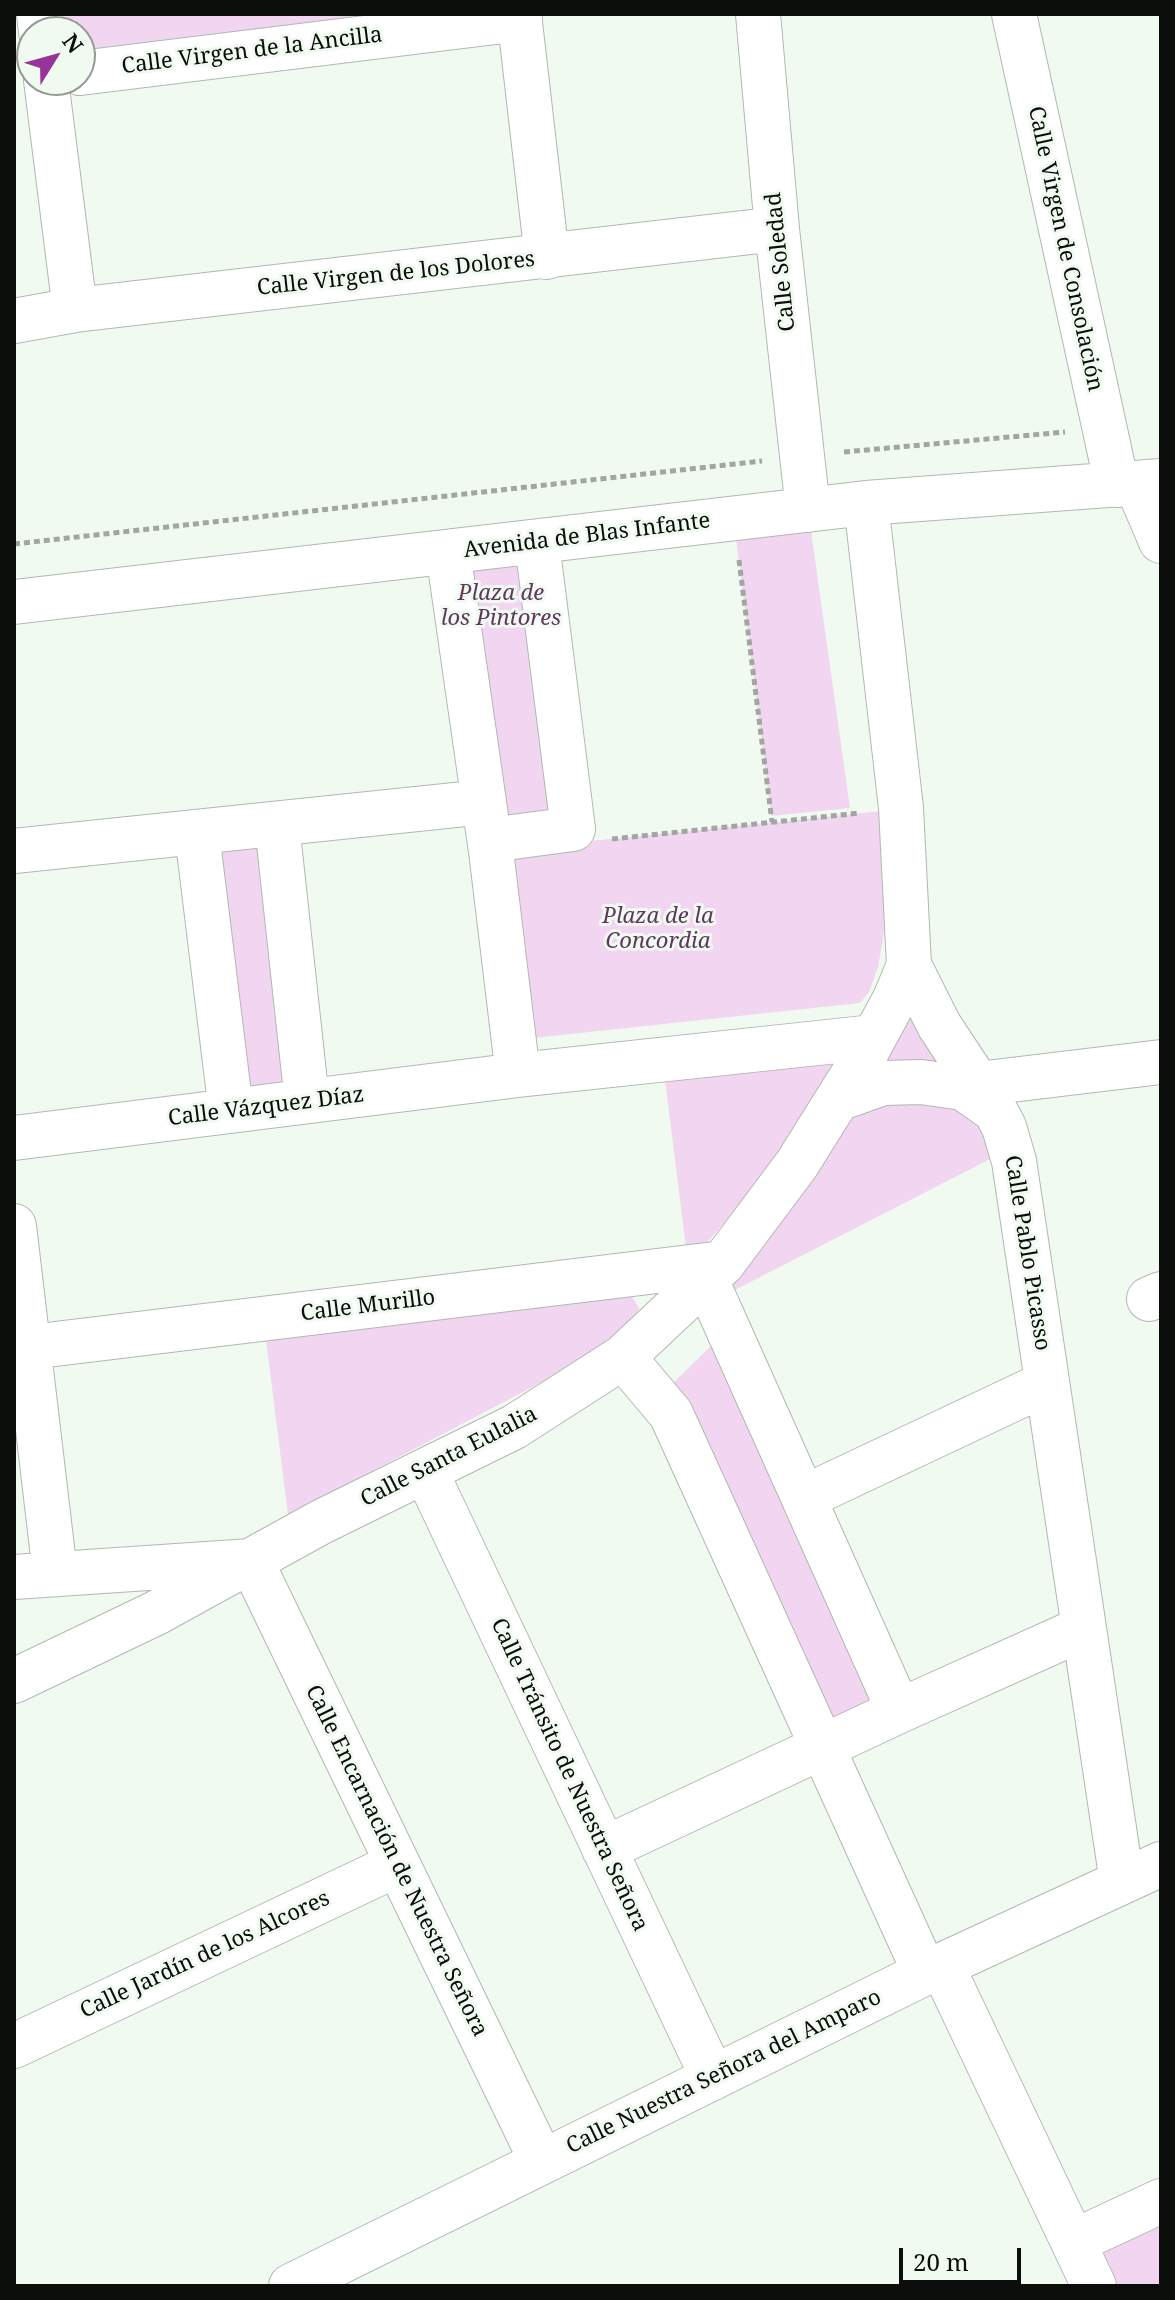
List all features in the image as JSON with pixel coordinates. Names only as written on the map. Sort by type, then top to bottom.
[{"type":"street","name":"Calle Soledad","points":[[758,14],[777,229],[808,510]]},
{"type":"street","name":"Calle Virgen de Consolación","points":[[1014,14],[1105,428],[1138,483],[1161,541]]},
{"type":"street","name":"Calle Virgen de la Ancilla","points":[[96,71],[519,16]]},
{"type":"street","points":[[519,16],[547,257]]},
{"type":"street","points":[[48,96],[75,310]]},
{"type":"street","name":"Calle Virgen de los Dolores","points":[[14,321],[75,310],[777,229]]},
{"type":"street","name":"Avenida de Blas Infante","points":[[14,602],[866,503],[1138,483]]},
{"type":"street","name":"Calle Pablo Picasso","points":[[866,503],[901,808],[909,965],[939,1025],[1004,1127],[1014,1161],[1122,1882]]},
{"type":"street","points":[[14,851],[277,825],[487,821],[573,829],[537,543]]},
{"type":"street","points":[[448,552],[487,821],[518,1075]]},
{"type":"street","points":[[277,825],[307,1101]]},
{"type":"street","points":[[197,834],[231,1111]]},
{"type":"street","name":"Calle Santa Eulalia","points":[[14,1681],[156,1613],[321,1522],[514,1427],[623,1357],[714,1272],[797,1164],[874,1037],[909,965]]},
{"type":"street","name":"Calle Vázquez Díaz","points":[[14,1138],[518,1075],[874,1037]]},
{"type":"street","points":[[838,1099],[883,1083],[921,1082],[963,1088],[987,1097],[1161,1062]]},
{"type":"street","points":[[14,1226],[34,1575],[251,1561]]},
{"type":"street","points":[[714,1272],[805,1497],[899,1711]]},
{"type":"street","name":"Calle Murillo","points":[[22,1348],[714,1272]]},
{"type":"street","points":[[623,1357],[671,1414],[823,1746],[1094,2286]]},
{"type":"street","points":[[805,1497],[1047,1383]]},
{"type":"street","name":"Calle Tránsito de Nuestra Señora","points":[[426,1472],[713,2078]]},
{"type":"street","name":"Calle Encarnación de Nuestra Señora","points":[[251,1561],[542,2162]]},
{"type":"street","points":[[604,1849],[1084,1628]]},
{"type":"street","name":"Calle Nuestra Señora del Amparo","points":[[291,2286],[934,1970],[1161,1864]]},
{"type":"street","name":"Calle Jardín de los Alcores","points":[[14,2046],[396,1865]]},
{"type":"street","points":[[1073,2242],[1161,2201]]},
{"type":"path","points":[[14,544],[802,456],[1105,428]]},
{"type":"path","points":[[735,519],[772,822]]},
{"type":"path","points":[[598,840],[901,808]]},
{"type":"green space","points":[[480,14],[96,60],[96,16],[48,16]]},
{"type":"green space","points":[[811,531],[850,808],[771,816],[736,539]]},
{"type":"green space","name":"Plaza de los Pintores","points":[[528,559],[564,822],[498,830],[461,566]]},
{"type":"green space","name":"Plaza de la Concordia","points":[[882,811],[885,927],[878,967],[869,992],[860,1003],[524,1039],[503,850]]},
{"type":"green space","points":[[268,834],[297,1094],[238,1101],[206,841]]},
{"type":"green space","points":[[909,1007],[951,1066],[876,1072]]},
{"type":"green space","points":[[829,1055],[835,1063],[831,1078],[754,1188],[705,1245],[687,1255],[664,1072]]},
{"type":"green space","points":[[876,1100],[977,1108],[1000,1154],[725,1295],[843,1128],[859,1109]]},
{"type":"green space","points":[[629,1292],[639,1308],[634,1321],[590,1357],[288,1515],[266,1340]]},
{"type":"green space","points":[[721,1336],[891,1705],[827,1736],[664,1392]]},
{"type":"green space","points":[[1161,2218],[1161,2286],[1110,2286],[1093,2250]]}]
